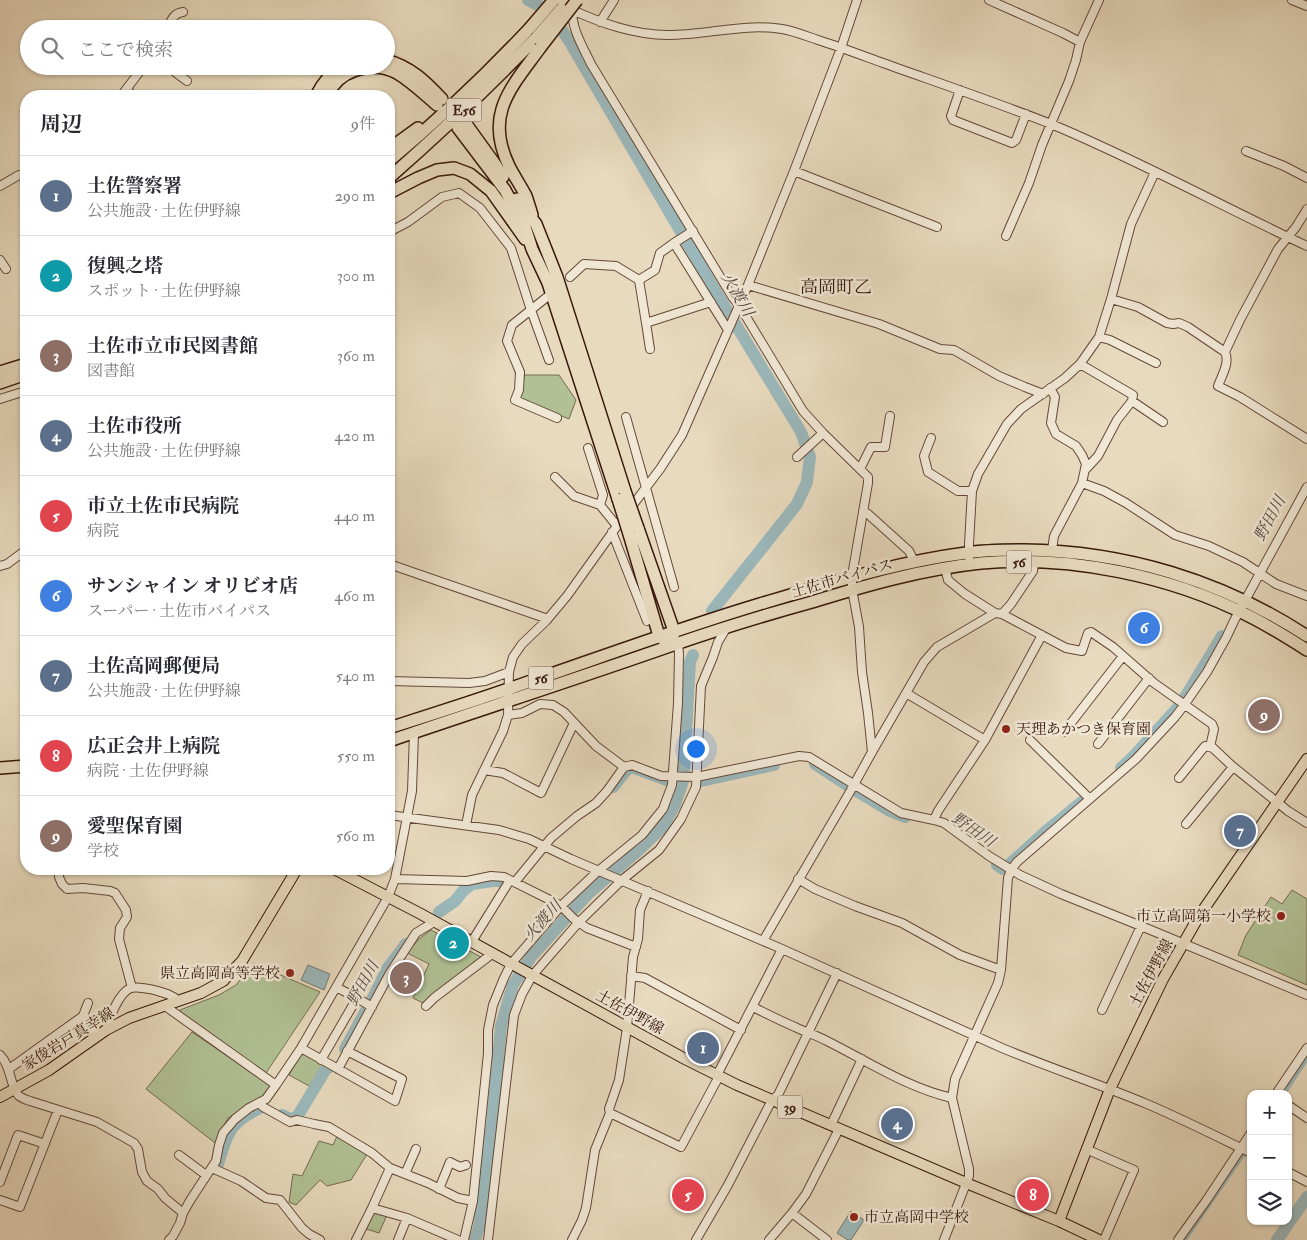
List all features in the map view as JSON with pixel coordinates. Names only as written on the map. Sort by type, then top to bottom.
[{"type":"highway","name":"E56","points":[[395,173],[465,109],[535,38],[554,0]]},
{"type":"highway","points":[[573,3],[535,38],[504,101],[498,120],[501,145],[508,165],[526,195],[557,277],[621,495]]},
{"type":"highway","name":"E56","points":[[395,156],[496,64],[535,38]]},
{"type":"highway","points":[[395,63],[412,71],[428,85],[440,102],[395,73]]},
{"type":"highway","points":[[319,90],[330,75]]},
{"type":"highway","points":[[330,90],[332,86],[346,75]]},
{"type":"highway","points":[[395,145],[457,101]]},
{"type":"highway","points":[[536,224],[521,206],[495,164],[461,125],[505,190],[525,227],[532,249],[548,283],[633,531],[679,643]]},
{"type":"highway","points":[[395,190],[437,170],[454,168],[470,174],[492,191],[532,249]]},
{"type":"highway","points":[[0,372],[20,366]]},
{"type":"highway","points":[[0,382],[20,376]]},
{"type":"highway","points":[[633,531],[658,636],[679,643]]},
{"type":"highway","name":"土佐市バイパス","points":[[395,739],[658,636],[727,613],[852,576],[914,561],[969,552],[1052,550],[1106,557],[1158,568],[1210,585],[1307,650]]},
{"type":"highway","name":"土佐市バイパス","points":[[395,726],[509,695],[852,589],[898,577],[984,563],[1034,562],[1075,565],[1133,575],[1176,586],[1208,598],[1242,606],[1288,624],[1307,636]]},
{"type":"highway","points":[[0,768],[20,766]]},
{"type":"main road","name":"土佐伊野線","points":[[1058,1221],[1110,1089],[1163,979],[1199,916],[1307,759]]},
{"type":"main road","name":"家俊岩戸真幸線","points":[[0,1097],[49,1070],[129,1018],[201,993],[223,981],[242,961],[293,875]]},
{"type":"main road","name":"土佐伊野線","points":[[346,875],[685,1060],[772,1100],[1099,1240]]},
{"type":"street","points":[[549,0],[573,3],[600,22],[635,32],[668,35],[753,27],[782,29],[798,33],[1026,114],[1084,138],[1307,246]]},
{"type":"street","points":[[600,22],[614,0]]},
{"type":"street","points":[[466,825],[472,795],[503,731],[508,715],[509,672],[513,657],[522,644],[548,619],[567,596],[614,529],[660,469],[682,435],[748,285],[794,171],[841,48],[857,0]]},
{"type":"street","points":[[990,0],[1080,42]]},
{"type":"street","points":[[1006,236],[1029,183],[1050,124],[1061,103],[1076,60],[1080,42],[1098,0]]},
{"type":"street","points":[[1292,0],[1307,6]]},
{"type":"street","points":[[573,3],[572,21],[592,64],[691,232],[803,411],[868,477],[852,576],[852,589],[859,627],[862,672],[872,752]]},
{"type":"street","points":[[172,20],[178,13],[183,12]]},
{"type":"street","points":[[127,89],[137,75]]},
{"type":"street","points":[[179,75],[187,81]]},
{"type":"street","points":[[960,90],[951,116],[953,120],[1012,143],[1016,140],[1026,114]]},
{"type":"street","points":[[1246,151],[1284,166],[1307,178]]},
{"type":"street","points":[[794,171],[937,227]]},
{"type":"street","points":[[970,565],[972,491],[978,474],[1007,424],[1021,410],[1065,378],[1080,364],[1099,337],[1131,224],[1155,172]]},
{"type":"street","points":[[0,186],[20,176]]},
{"type":"street","points":[[395,229],[408,222],[442,197],[459,194],[480,208],[511,248],[549,360]]},
{"type":"street","points":[[1225,352],[1273,256],[1296,227],[1307,209]]},
{"type":"street","points":[[639,280],[655,270],[660,253],[691,232]]},
{"type":"street","points":[[676,242],[711,302],[729,327]]},
{"type":"street","points":[[0,260],[6,269]]},
{"type":"street","points":[[570,277],[584,264],[616,266],[639,280],[650,348]]},
{"type":"street","points":[[748,285],[879,324],[940,349],[954,350],[999,376],[1043,394]]},
{"type":"street","points":[[547,297],[512,325],[508,341],[520,372],[519,390],[515,400],[557,418]]},
{"type":"street","points":[[1111,299],[1138,308],[1167,322],[1188,327],[1225,352],[1228,358],[1218,386],[1240,397],[1307,439]]},
{"type":"street","points":[[646,323],[711,302]]},
{"type":"street","points":[[1099,337],[1110,340],[1156,363]]},
{"type":"street","points":[[1080,364],[1133,395],[1132,401],[1117,420],[1098,456],[1085,470]]},
{"type":"street","points":[[1050,388],[1054,397],[1051,423],[1056,434],[1076,446],[1086,464],[1082,483],[1054,536],[1052,550]]},
{"type":"street","points":[[0,399],[19,393]]},
{"type":"street","points":[[1132,401],[1163,422]]},
{"type":"street","points":[[860,469],[871,447],[885,447],[890,416]]},
{"type":"street","points":[[626,417],[674,588]]},
{"type":"street","points":[[797,457],[823,433]]},
{"type":"street","points":[[931,438],[924,456],[928,472],[958,491],[972,491]]},
{"type":"street","points":[[588,448],[603,495],[600,505]]},
{"type":"street","points":[[555,477],[574,496],[600,505],[614,529],[647,621]]},
{"type":"street","points":[[1082,483],[1104,491],[1175,535],[1209,546],[1243,562],[1276,584],[1307,596]]},
{"type":"street","points":[[1008,868],[1017,862],[1087,796],[1136,759],[1186,704],[1226,638],[1307,487]]},
{"type":"street","points":[[863,511],[909,551],[914,561]]},
{"type":"street","points":[[0,566],[7,564],[20,554]]},
{"type":"street","points":[[763,941],[924,662],[937,647],[998,614],[1011,604],[1033,571],[1034,562]]},
{"type":"street","points":[[395,566],[548,619]]},
{"type":"street","points":[[945,568],[948,580],[966,594],[998,614],[1066,648],[1082,652],[1088,634],[1091,632],[1149,678],[1212,724],[1214,729],[1210,747]]},
{"type":"street","points":[[488,1240],[514,1015],[522,994],[531,976],[577,921],[619,879],[659,850],[681,820],[696,788],[694,777],[701,686],[725,627]]},
{"type":"street","points":[[934,820],[985,740],[1042,635]]},
{"type":"street","points":[[464,1240],[473,1201],[488,1052],[488,1030],[493,1005],[504,978],[513,965],[562,907],[642,835],[663,809],[674,777],[679,643]]},
{"type":"street","points":[[1064,732],[1123,656]]},
{"type":"street","points":[[395,681],[469,683],[485,681],[509,672]]},
{"type":"street","points":[[1098,744],[1149,678]]},
{"type":"street","points":[[906,694],[985,740]]},
{"type":"street","points":[[508,715],[522,714],[540,704],[553,706],[564,712],[596,746],[624,766],[632,765],[661,776],[694,777],[800,756],[809,757],[853,788],[886,808],[944,824],[1008,868],[1061,894],[1307,995]]},
{"type":"street","points":[[484,770],[503,773],[541,793],[574,723]]},
{"type":"street","points":[[172,1239],[183,1213],[216,1161],[223,1134],[235,1119],[249,1108],[260,1104],[266,1099],[276,1085],[301,1048],[388,897],[395,879],[412,791],[414,733]]},
{"type":"street","points":[[1030,740],[1087,796]]},
{"type":"street","points":[[1178,778],[1205,746],[1213,748],[1288,811],[1307,824]]},
{"type":"street","points":[[471,943],[513,881],[550,838],[596,803],[607,791],[624,766]]},
{"type":"street","points":[[1186,824],[1234,766]]},
{"type":"street","points":[[395,816],[499,830],[529,839],[782,949],[974,1036],[1150,1105],[1247,1151]]},
{"type":"street","points":[[944,1240],[969,1176],[952,1098],[955,1079],[998,983],[1001,970],[1008,868]]},
{"type":"street","points":[[59,875],[62,884],[67,889],[83,888],[115,893],[126,910],[127,917],[120,928],[119,939],[132,988]]},
{"type":"street","points":[[395,879],[467,881],[491,876],[504,877],[562,907],[587,928],[636,946]]},
{"type":"street","points":[[798,879],[815,890],[902,923],[960,955],[1001,970]]},
{"type":"street","points":[[572,1240],[586,1208],[595,1150],[610,1113],[609,1109],[619,1080],[627,1028],[631,976],[640,910],[648,891]]},
{"type":"street","points":[[338,1069],[369,1005],[416,933],[434,922]]},
{"type":"street","points":[[1102,1010],[1141,926]]},
{"type":"street","points":[[610,1113],[681,1147],[718,1080],[717,1075],[782,949]]},
{"type":"street","points":[[426,1006],[492,954]]},
{"type":"street","points":[[696,1240],[728,1185],[772,1100],[778,1095],[837,974]]},
{"type":"street","points":[[631,976],[645,978],[741,1030]]},
{"type":"street","points":[[336,987],[369,1005]]},
{"type":"street","points":[[83,1016],[102,1034],[120,998],[124,992],[132,988],[145,988],[172,994],[179,1001]]},
{"type":"street","points":[[321,1060],[357,998]]},
{"type":"street","points":[[9,1069],[83,1016],[88,1003]]},
{"type":"street","points":[[165,1006],[276,1085]]},
{"type":"street","points":[[753,1007],[808,1032],[907,1082],[939,1095],[952,1098]]},
{"type":"street","points":[[301,1048],[395,1101],[402,1079],[347,1051]]},
{"type":"street","points":[[1279,1090],[1307,1048]]},
{"type":"street","points":[[0,1055],[9,1069],[15,1089],[20,1097],[97,1122],[134,1143],[138,1149],[142,1172],[147,1181],[183,1213]]},
{"type":"street","points":[[770,1240],[806,1194],[862,1059]]},
{"type":"street","points":[[260,1104],[290,1122],[297,1120],[329,1127],[372,1153],[390,1168],[458,1198],[473,1201]]},
{"type":"street","points":[[1292,1108],[1307,1118]]},
{"type":"street","points":[[0,1200],[20,1207],[58,1110]]},
{"type":"street","points":[[0,1182],[18,1135],[45,1144]]},
{"type":"street","points":[[1178,1240],[1250,1135]]},
{"type":"street","points":[[1086,1148],[1134,1170],[1104,1240]]},
{"type":"street","points":[[405,1174],[416,1149]]},
{"type":"street","points":[[180,1156],[206,1175]]},
{"type":"street","points":[[439,1188],[450,1162],[460,1167],[466,1165]]},
{"type":"street","points":[[212,1168],[241,1181],[266,1198],[280,1200],[302,1228],[308,1234],[320,1240]]},
{"type":"street","points":[[356,1240],[390,1168]]},
{"type":"street","points":[[1292,1174],[1307,1182]]},
{"type":"street","points":[[372,1208],[406,1218],[440,1237],[458,1240]]},
{"type":"street","points":[[792,1214],[827,1240]]},
{"type":"street","points":[[398,1240],[406,1218]]},
{"type":"green space","points":[[524,375],[559,375],[576,400],[569,419],[519,398]]},
{"type":"green space","points":[[1292,890],[1307,899],[1307,985],[1238,955],[1246,935],[1271,897],[1282,904]]},
{"type":"green space","points":[[431,930],[481,957],[425,1004],[413,998],[429,964],[407,953],[419,939]]},
{"type":"green space","points":[[253,963],[320,992],[266,1073],[179,1013],[180,1010],[219,995],[236,985]]},
{"type":"green space","points":[[192,1032],[271,1086],[260,1098],[228,1118],[215,1143],[146,1089]]},
{"type":"green space","points":[[304,1054],[326,1067],[313,1088],[289,1075],[300,1056]]},
{"type":"green space","points":[[338,1134],[367,1154],[351,1180],[327,1186],[320,1180],[296,1205],[289,1202],[293,1174],[302,1176],[319,1141],[333,1145]]},
{"type":"green space","points":[[373,1210],[387,1215],[379,1233],[363,1228]]},
{"type":"water","points":[[308,965],[330,974],[324,990],[301,980]]},
{"type":"water","points":[[851,1211],[864,1220],[851,1240],[848,1240],[837,1233]]},
{"type":"waterway","name":"火渡川","points":[[528,0],[549,11]]},
{"type":"waterway","name":"火渡川","points":[[553,16],[801,432],[810,457],[807,482],[797,504],[712,611]]},
{"type":"waterway","name":"野田川","points":[[1184,699],[1222,636]]},
{"type":"waterway","name":"火渡川","points":[[475,1240],[479,1227],[492,1124],[501,1026],[513,985],[531,957],[589,893],[662,828],[675,805],[683,781],[690,662],[693,655]]},
{"type":"waterway","name":"野田川","points":[[1121,768],[1181,704]]},
{"type":"waterway","name":"野田川","points":[[815,764],[890,811],[905,817]]},
{"type":"waterway","name":"野田川","points":[[701,781],[774,765]]},
{"type":"waterway","name":"野田川","points":[[613,787],[628,768],[634,768],[669,781]]},
{"type":"waterway","name":"野田川","points":[[997,865],[1003,869],[1010,864],[1083,801]]},
{"type":"waterway","name":"野田川","points":[[439,912],[455,901],[472,884],[505,881]]},
{"type":"waterway","name":"野田川","points":[[345,1049],[387,969],[406,944]]},
{"type":"waterway","points":[[1285,1090],[1307,1056]]},
{"type":"waterway","name":"野田川","points":[[282,1115],[290,1118],[297,1117],[328,1068]]},
{"type":"waterway","name":"野田川","points":[[215,1169],[230,1131],[241,1119],[260,1108]]},
{"type":"waterway","points":[[1183,1240],[1242,1154]]},
{"type":"waterway","points":[[1277,1240],[1307,1197]]},
{"type":"place","name":"サンシャイン オリビオ店","points":[[1144,628]]},
{"type":"place","name":"愛聖保育園","points":[[1264,715]]},
{"type":"place","name":"天理あかつき保育園","points":[[1006,729]]},
{"type":"place","name":"土佐高岡郵便局","points":[[1240,831]]},
{"type":"place","name":"市立高岡第一小学校","points":[[1281,916]]},
{"type":"place","name":"復興之塔","points":[[453,943]]},
{"type":"place","name":"県立高岡高等学校","points":[[290,973]]},
{"type":"place","name":"土佐市立市民図書館","points":[[406,978]]},
{"type":"place","name":"土佐警察署","points":[[703,1048]]},
{"type":"place","name":"土佐市役所","points":[[897,1124]]},
{"type":"place","name":"市立土佐市民病院","points":[[688,1195]]},
{"type":"place","name":"広正会井上病院","points":[[1033,1195]]},
{"type":"place","name":"市立高岡中学校","points":[[854,1217]]},
{"type":"district","name":"高岡町乙","points":[[836,287]]}]
